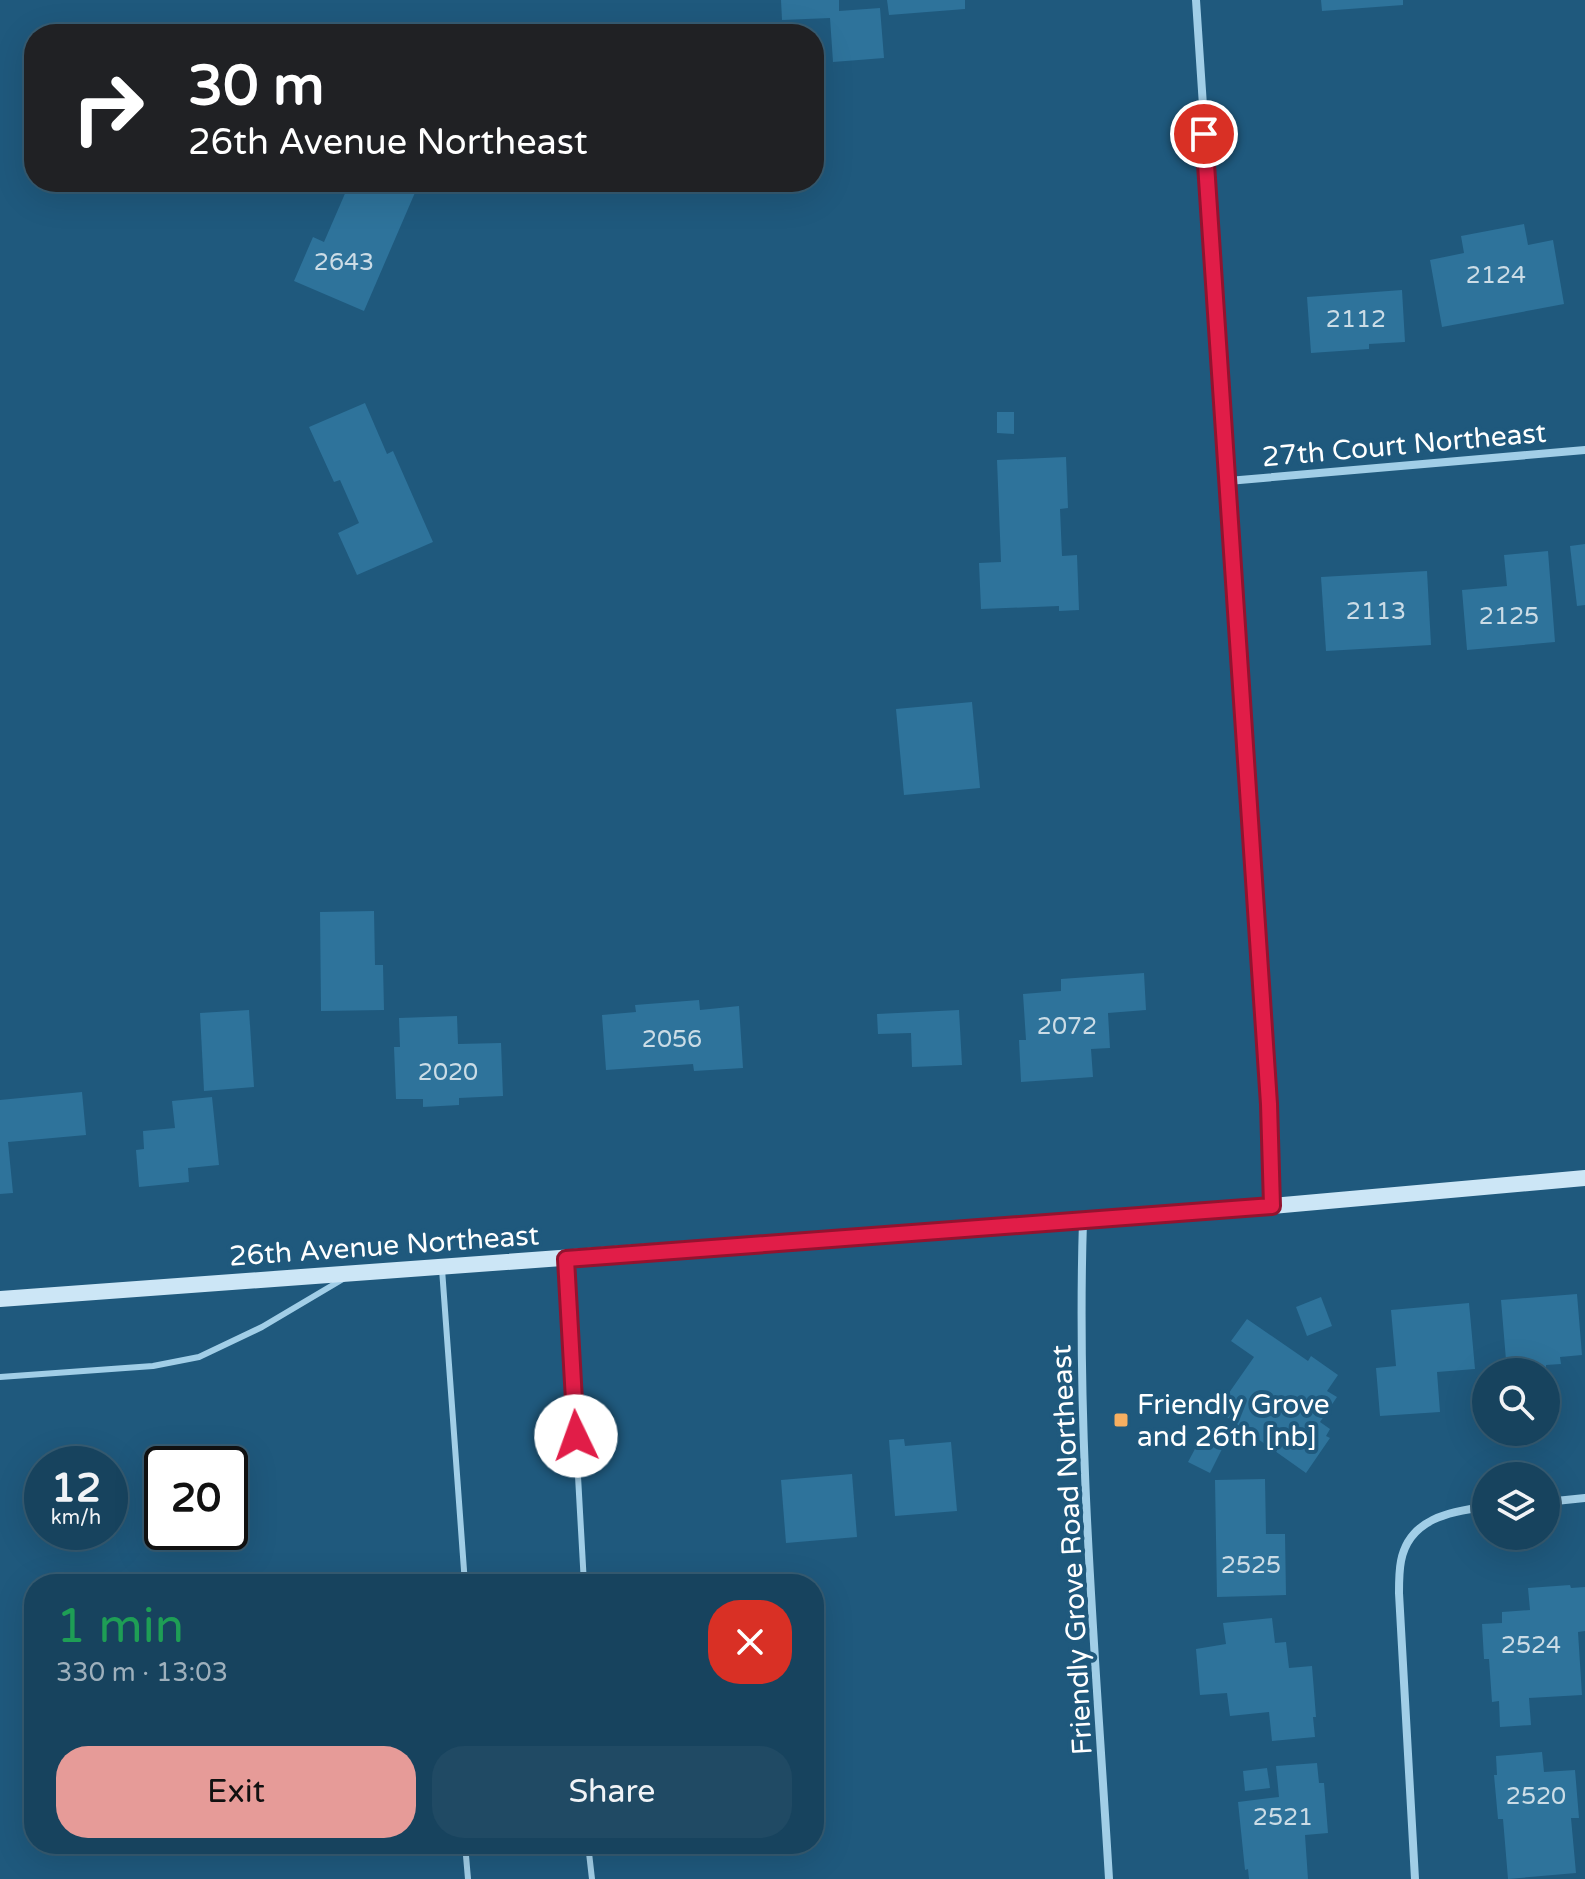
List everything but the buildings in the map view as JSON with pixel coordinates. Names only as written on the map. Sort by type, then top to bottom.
[{"type":"street","points":[[1196,0],[1269,1104],[1272,1206]]},
{"type":"street","name":"27th Court Northeast","points":[[1228,481],[1585,450]]},
{"type":"street","name":"26th Avenue Northeast","points":[[0,1299],[1272,1206],[1585,1178]]},
{"type":"street","name":"Friendly Grove Road Northeast","points":[[1083,1219],[1081,1280],[1088,1520],[1109,1879]]},
{"type":"street","points":[[1560,1501],[1585,1498]]},
{"type":"street","points":[[1415,1879],[1399,1593],[1401,1559],[1415,1530],[1444,1513],[1472,1509]]},
{"type":"lane","points":[[566,1259],[583,1574]]},
{"type":"lane","points":[[442,1269],[464,1574]]},
{"type":"lane","points":[[0,1377],[153,1366],[199,1357],[262,1327],[352,1274]]},
{"type":"lane","points":[[466,1854],[468,1879]]},
{"type":"lane","points":[[589,1854],[592,1879]]},
{"type":"place","name":"Friendly Grove and 26th [nb]","points":[[1121,1420]]},
{"type":"route","points":[[576,1436],[566,1259],[1272,1206],[1269,1104],[1204,134]]}]
